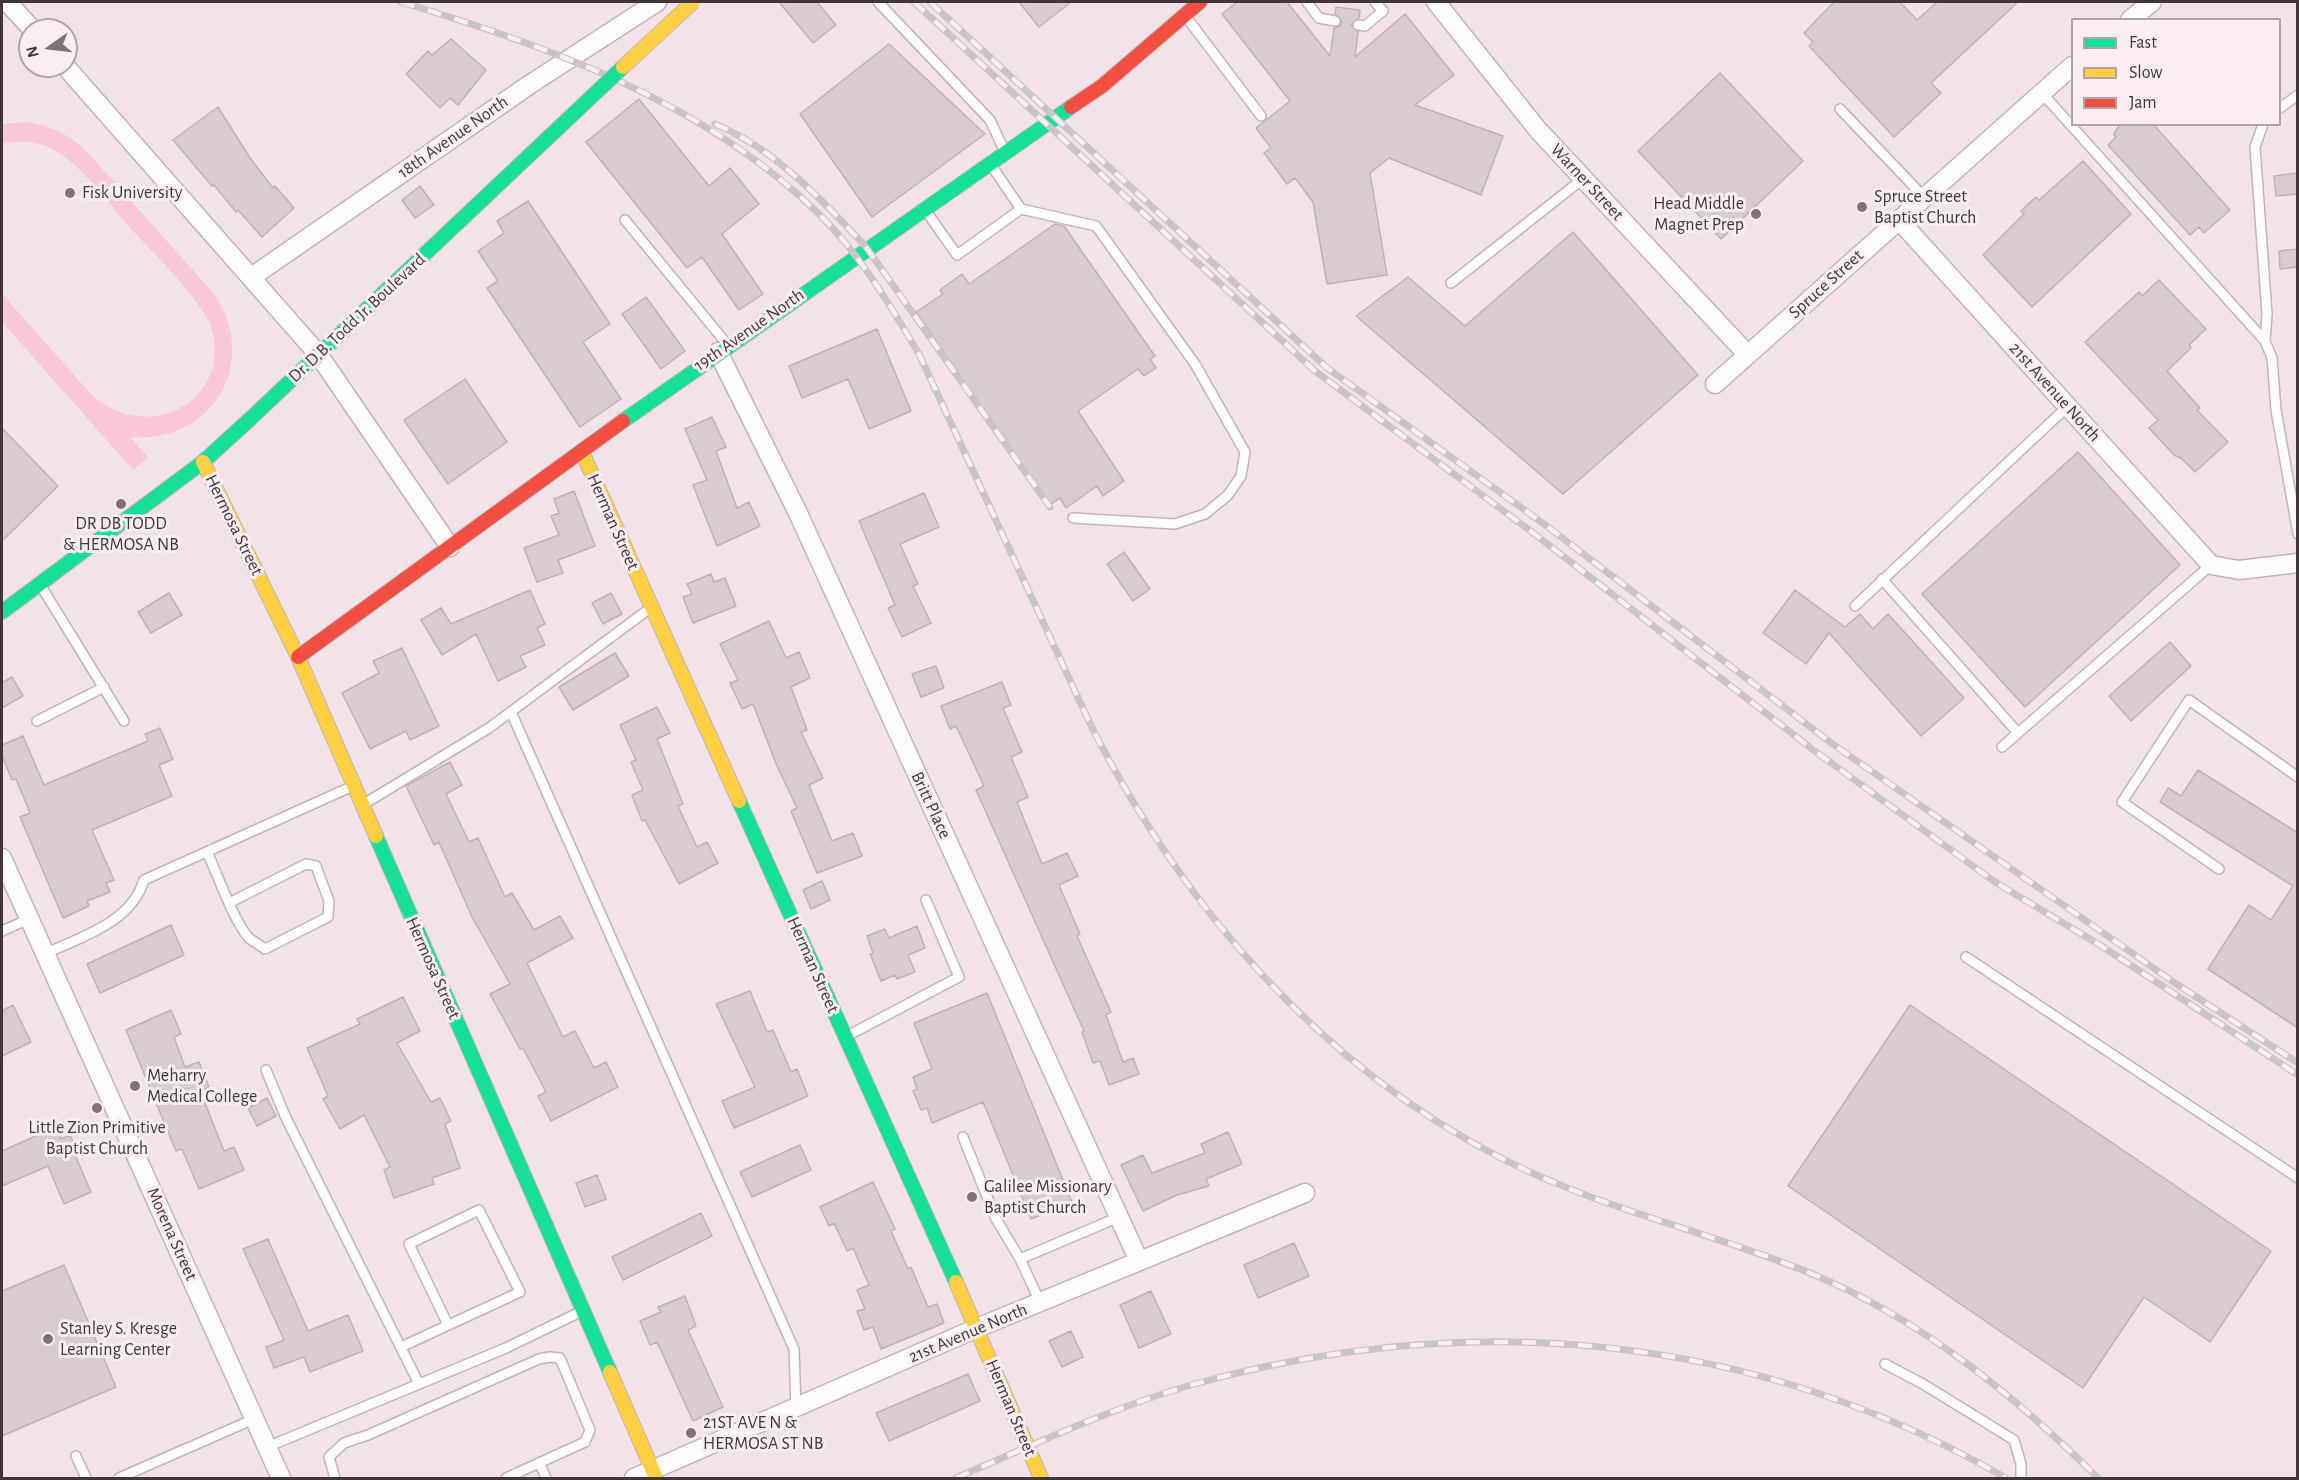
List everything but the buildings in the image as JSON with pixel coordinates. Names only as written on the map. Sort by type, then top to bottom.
[{"type":"street","points":[[7,2],[22,18]]},
{"type":"street","name":"18th Avenue North","points":[[253,276],[529,85],[657,2]]},
{"type":"street","name":"Dr. D.B. Todd Jr. Boulevard","points":[[2,612],[203,462],[693,2]]},
{"type":"street","name":"19th Avenue North","points":[[298,657],[723,348],[1102,86],[1200,2]]},
{"type":"street","name":"Warner Street","points":[[1436,2],[1538,130],[1747,354]]},
{"type":"street","points":[[2132,18],[2152,2]]},
{"type":"street","name":"Spruce Street","points":[[1715,384],[2071,68]]},
{"type":"street","points":[[76,78],[253,276],[318,354],[450,547]]},
{"type":"street","name":"21st Avenue North","points":[[1899,220],[2211,565]]},
{"type":"street","name":"Britt Place","points":[[723,348],[1139,1261]]},
{"type":"street","name":"Herman Street","points":[[582,452],[977,1328],[1041,1479]]},
{"type":"street","name":"Hermosa Street","points":[[203,462],[298,657],[654,1474]]},
{"type":"street","points":[[2211,565],[2239,570],[2298,563]]},
{"type":"street","name":"Morena Street","points":[[2,858],[267,1447],[278,1477]]},
{"type":"street","name":"21st Avenue North","points":[[633,1479],[654,1474],[795,1408],[977,1328],[1305,1193]]},
{"type":"lane","points":[[878,2],[990,120],[1005,152]]},
{"type":"lane","points":[[1307,2],[1319,18],[1335,21]]},
{"type":"lane","points":[[1358,25],[1365,26],[1383,11],[1375,2]]},
{"type":"lane","points":[[1184,14],[1261,116]]},
{"type":"lane","points":[[2040,93],[2265,341],[2272,358],[2276,410],[2298,534]]},
{"type":"lane","points":[[2281,107],[2298,95]]},
{"type":"lane","points":[[1840,109],[1924,197]]},
{"type":"lane","points":[[2262,126],[2257,138],[2255,157],[2267,314],[2265,341]]},
{"type":"lane","points":[[989,164],[1021,209],[1096,226],[1195,364],[1245,452],[1241,476],[1228,495],[1205,514],[1176,524],[1074,518]]},
{"type":"lane","points":[[1451,282],[1584,178]]},
{"type":"lane","points":[[924,207],[957,255],[1021,209]]},
{"type":"lane","points":[[625,220],[723,348]]},
{"type":"lane","points":[[1855,606],[2067,407]]},
{"type":"lane","points":[[2002,747],[2211,565]]},
{"type":"lane","points":[[1882,579],[2018,733]]},
{"type":"lane","points":[[40,584],[124,721]]},
{"type":"lane","points":[[362,805],[489,728],[651,607]]},
{"type":"lane","points":[[37,721],[104,687]]},
{"type":"lane","points":[[2219,869],[2122,802],[2189,700],[2298,777]]},
{"type":"lane","points":[[511,712],[794,1349],[795,1408]]},
{"type":"lane","points":[[45,954],[123,915],[139,896],[144,880],[354,786]]},
{"type":"lane","points":[[207,852],[231,902],[249,937],[265,949],[328,917],[329,901],[316,866],[306,864],[231,902]]},
{"type":"lane","points":[[845,1037],[959,976],[926,900]]},
{"type":"lane","points":[[2,931],[29,919]]},
{"type":"lane","points":[[1966,957],[2298,1178]]},
{"type":"lane","points":[[266,1070],[286,1118],[419,1384]]},
{"type":"lane","points":[[963,1137],[996,1219],[1020,1260],[1040,1302]]},
{"type":"lane","points":[[401,1347],[519,1292],[479,1210],[409,1244],[448,1325]]},
{"type":"lane","points":[[1020,1260],[1119,1216]]},
{"type":"lane","points":[[267,1447],[506,1348],[582,1311]]},
{"type":"lane","points":[[335,1479],[328,1457],[344,1443],[550,1357],[561,1358],[590,1430],[585,1442],[506,1479]]},
{"type":"lane","points":[[1885,1364],[1923,1384],[2014,1440],[2021,1464],[2021,1479]]},
{"type":"lane","points":[[119,1479],[254,1419]]},
{"type":"lane","points":[[76,1456],[86,1479]]},
{"type":"lane","points":[[540,1464],[546,1479]]},
{"type":"shaded area","points":[[26,122],[59,132],[87,152],[210,289],[225,315],[232,342],[231,368],[222,391],[207,411],[186,426],[160,435],[130,437],[148,457],[133,470],[2,322],[2,294],[92,395],[113,409],[136,416],[158,415],[179,409],[196,396],[209,378],[214,356],[212,330],[203,312],[186,288],[75,165],[54,150],[42,145],[22,142],[2,144],[2,124]]},
{"type":"railway","points":[[401,2],[457,19],[569,59],[676,110],[726,140],[774,175],[834,229],[874,281],[919,354],[1093,730],[1129,796],[1170,859],[1215,919],[1263,976],[1316,1029],[1373,1077],[1435,1120],[1501,1158],[1577,1192],[1733,1244],[1810,1273],[1890,1313],[1928,1336],[1999,1389],[2033,1417],[2098,1478]]},
{"type":"railway","points":[[914,2],[1315,371],[1536,535],[1812,749],[1995,882],[2103,947],[2298,1075]]},
{"type":"railway","points":[[930,2],[1326,367],[1544,524],[1834,745],[2175,983],[2298,1063]]},
{"type":"railway","points":[[715,124],[758,147],[778,162],[815,194],[866,247],[1050,507]]},
{"type":"railway","points":[[956,1478],[1102,1416],[1191,1385],[1296,1361],[1401,1346],[1505,1342],[1609,1348],[1711,1364],[1812,1391],[1910,1429],[2006,1478]]},
{"type":"traffic: fast","points":[[249,420],[623,67]]},
{"type":"traffic: fast","points":[[623,421],[1071,107]]},
{"type":"traffic: fast","points":[[2,612],[203,462],[249,420]]},
{"type":"traffic: fast","points":[[739,801],[956,1282]]},
{"type":"traffic: fast","points":[[376,836],[610,1372]]},
{"type":"traffic: slow","points":[[623,67],[693,2]]},
{"type":"traffic: slow","points":[[582,452],[739,801]]},
{"type":"traffic: slow","points":[[203,462],[298,657],[376,836]]},
{"type":"traffic: slow","points":[[956,1282],[1041,1478]]},
{"type":"traffic: slow","points":[[610,1372],[656,1478]]},
{"type":"traffic: jam","points":[[1071,107],[1102,86],[1200,2]]},
{"type":"traffic: jam","points":[[298,657],[623,421]]},
{"type":"place","name":"Fisk University","points":[[70,193]]},
{"type":"place","name":"Spruce Street Baptist Church","points":[[1862,207]]},
{"type":"place","name":"Head Middle Magnet Prep","points":[[1756,214]]},
{"type":"place","name":"DR DB TODD & HERMOSA NB","points":[[121,504]]},
{"type":"place","name":"Meharry Medical College","points":[[135,1086]]},
{"type":"place","name":"Little Zion Primitive Baptist Church","points":[[97,1108]]},
{"type":"place","name":"Galilee Missionary Baptist Church","points":[[972,1197]]},
{"type":"place","name":"Stanley S. Kresge Learning Center","points":[[48,1339]]},
{"type":"place","name":"21ST AVE N & HERMOSA ST NB","points":[[691,1433]]}]
